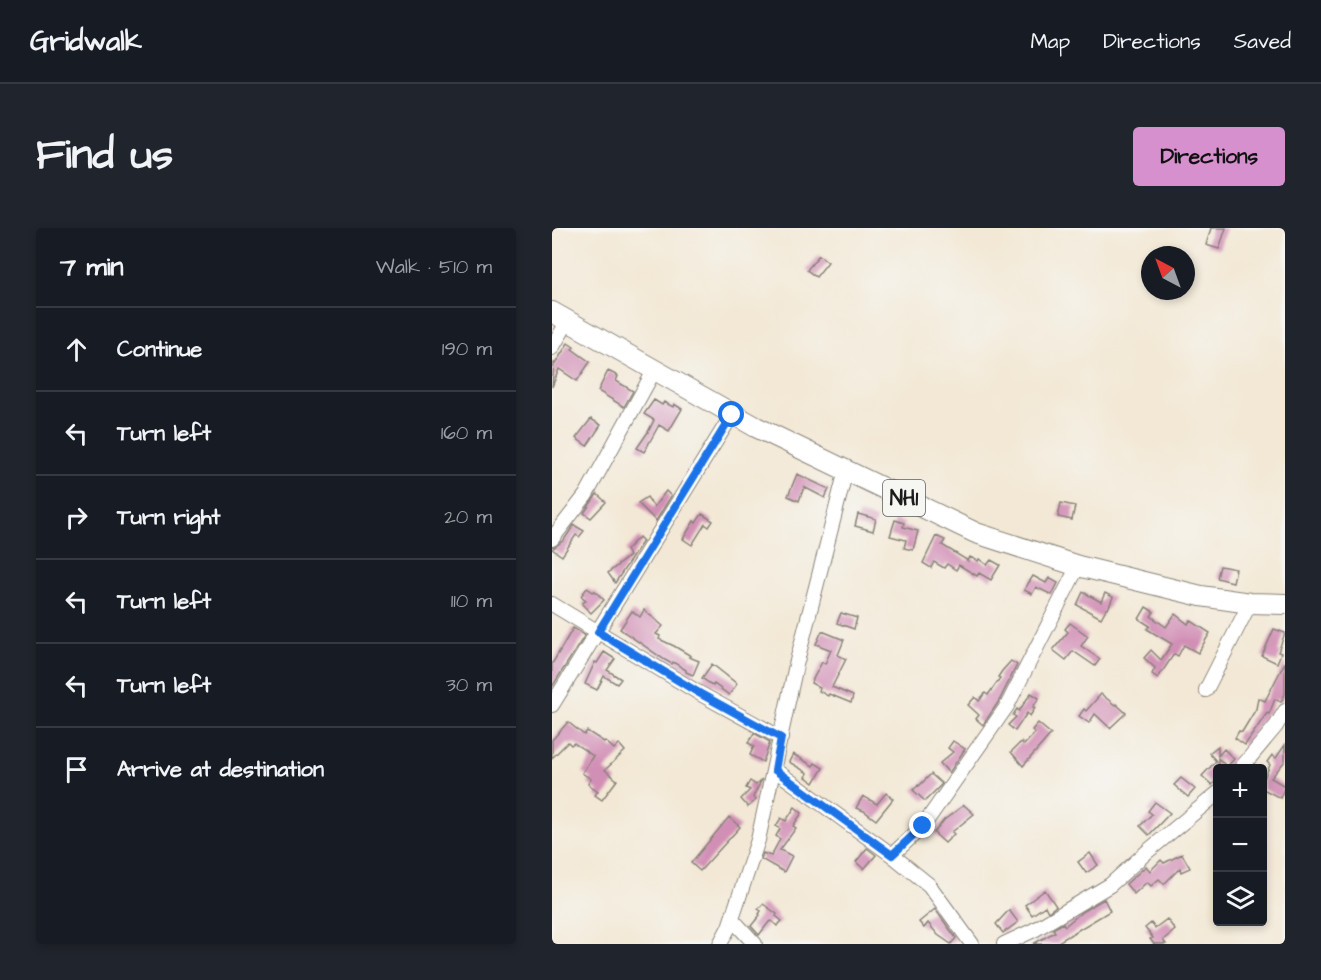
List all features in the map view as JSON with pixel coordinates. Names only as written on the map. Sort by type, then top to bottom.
[{"type":"highway","name":"NH1","points":[[560,316],[732,415],[976,533],[1078,566],[1201,596],[1250,603],[1285,604]]},
{"type":"street","points":[[552,348],[560,316]]},
{"type":"street","points":[[552,538],[586,495],[654,371]]},
{"type":"street","points":[[552,705],[732,415]]},
{"type":"street","points":[[720,944],[732,919],[758,840],[804,632],[846,470]]},
{"type":"street","points":[[892,855],[923,826],[1007,706],[1078,566]]},
{"type":"street","points":[[1206,690],[1250,603]]},
{"type":"street","points":[[552,604],[699,693],[781,738]]},
{"type":"street","points":[[1244,764],[1276,726],[1285,711]]},
{"type":"street","points":[[775,770],[892,855],[929,885],[966,942]]},
{"type":"street","points":[[1004,944],[1034,930],[1110,885],[1148,850],[1213,798]]},
{"type":"street","points":[[732,919],[755,944]]},
{"type":"building","points":[[1211,228],[1226,228],[1219,249],[1206,245]]},
{"type":"building","points":[[819,255],[828,262],[816,277],[807,270]]},
{"type":"building","points":[[568,343],[574,347],[572,349],[590,362],[577,381],[559,369],[552,387],[554,363]]},
{"type":"building","points":[[608,371],[618,376],[616,381],[633,391],[624,407],[598,391]]},
{"type":"building","points":[[654,400],[662,405],[664,402],[673,407],[674,404],[682,409],[669,431],[659,425],[644,452],[637,448],[654,420],[644,414]]},
{"type":"building","points":[[591,419],[601,425],[587,446],[576,438]]},
{"type":"building","points":[[797,474],[829,489],[825,498],[804,487],[799,501],[788,496]]},
{"type":"building","points":[[666,491],[671,496],[656,521],[638,503],[647,497],[654,507]]},
{"type":"building","points":[[597,494],[606,502],[591,518],[584,513]]},
{"type":"building","points":[[1061,503],[1075,506],[1072,520],[1058,517]]},
{"type":"building","points":[[702,514],[713,521],[709,527],[705,524],[692,545],[683,539],[694,521],[696,523]]},
{"type":"building","points":[[858,514],[876,519],[873,531],[855,526]]},
{"type":"building","points":[[895,520],[904,523],[903,527],[918,531],[913,550],[904,548],[906,540],[890,536]]},
{"type":"building","points":[[574,525],[584,531],[579,537],[576,535],[562,556],[552,549],[564,540]]},
{"type":"building","points":[[936,536],[945,540],[942,545],[968,561],[970,557],[978,561],[979,559],[987,565],[991,560],[1000,565],[991,580],[979,573],[977,576],[959,565],[956,570],[947,564],[944,568],[934,562],[931,568],[923,563]]},
{"type":"building","points":[[639,537],[643,541],[615,583],[608,573],[629,556],[626,550]]},
{"type":"building","points":[[1220,566],[1236,569],[1233,582],[1217,578]]},
{"type":"building","points":[[1033,576],[1046,583],[1049,578],[1058,583],[1052,595],[1036,587],[1032,594],[1024,590]]},
{"type":"building","points":[[587,588],[595,591],[604,600],[591,613],[582,604],[586,600],[581,596]]},
{"type":"building","points":[[1083,592],[1101,602],[1105,593],[1113,597],[1101,618],[1077,605]]},
{"type":"building","points":[[1146,607],[1154,612],[1151,616],[1166,627],[1175,614],[1188,624],[1190,620],[1210,633],[1198,653],[1184,645],[1178,656],[1174,654],[1158,678],[1152,674],[1155,668],[1144,658],[1151,650],[1161,660],[1172,644],[1147,629],[1150,626],[1139,619]]},
{"type":"building","points":[[644,610],[663,626],[656,634],[660,636],[659,639],[699,661],[693,675],[673,662],[672,664],[665,660],[620,629],[632,611],[640,617]]},
{"type":"building","points":[[841,613],[857,618],[854,629],[837,623]]},
{"type":"building","points":[[1070,623],[1088,636],[1081,646],[1100,659],[1095,666],[1073,651],[1066,660],[1053,650],[1068,632],[1065,629]]},
{"type":"building","points":[[573,628],[585,635],[552,687],[552,664]]},
{"type":"building","points":[[1274,629],[1285,633],[1278,652],[1281,653],[1277,663],[1262,656]]},
{"type":"building","points":[[822,631],[844,640],[838,655],[846,659],[832,687],[853,696],[851,703],[829,694],[828,696],[811,683],[822,662],[825,664],[831,650],[816,644]]},
{"type":"building","points":[[604,652],[615,659],[607,670],[621,679],[617,684],[604,676],[597,690],[585,684],[595,662],[597,663]]},
{"type":"building","points":[[1011,661],[1017,665],[999,701],[983,725],[976,719],[979,715],[968,705],[975,697],[979,701],[985,693],[988,695],[1002,671]]},
{"type":"building","points":[[1285,662],[1285,694],[1281,702],[1275,699],[1269,714],[1267,713],[1245,745],[1235,738],[1239,731],[1242,732],[1256,709],[1258,698],[1265,701]]},
{"type":"building","points":[[712,664],[737,684],[729,695],[702,678]]},
{"type":"building","points":[[1031,693],[1039,698],[1033,707],[1035,708],[1030,716],[1027,713],[1015,731],[1008,725],[1016,717],[1013,715],[1017,709],[1019,711]]},
{"type":"building","points":[[1101,694],[1126,713],[1110,728],[1095,714],[1089,723],[1079,716]]},
{"type":"building","points":[[568,722],[584,735],[587,731],[614,749],[619,744],[625,751],[605,770],[617,780],[602,800],[595,795],[598,791],[588,784],[591,779],[582,773],[593,756],[574,743],[571,745],[568,742],[552,758],[552,740]]},
{"type":"building","points":[[1038,723],[1051,734],[1023,766],[1011,752],[1021,742],[1024,745],[1035,733],[1032,730]]},
{"type":"building","points":[[754,733],[770,742],[763,762],[750,755],[754,746],[748,743]]},
{"type":"building","points":[[953,741],[965,749],[949,773],[940,763],[953,752],[948,748]]},
{"type":"building","points":[[1285,745],[1285,761],[1271,778],[1285,786],[1280,798],[1267,791],[1267,772],[1270,765],[1267,762],[1272,755],[1276,758]]},
{"type":"building","points":[[1218,746],[1218,756],[1224,749],[1234,759],[1230,764],[1224,764],[1218,758],[1218,764],[1213,764],[1216,761],[1209,753]]},
{"type":"building","points":[[793,754],[813,766],[815,763],[823,768],[814,783],[806,777],[808,773],[789,762]]},
{"type":"building","points":[[1213,764],[1213,784],[1202,776]]},
{"type":"building","points":[[931,774],[942,784],[925,801],[913,790]]},
{"type":"building","points":[[1181,778],[1195,789],[1188,797],[1174,785]]},
{"type":"building","points":[[762,779],[753,797],[756,800],[748,807],[741,799],[750,790],[746,788],[750,781],[756,785]]},
{"type":"building","points":[[886,793],[893,799],[876,820],[856,808],[863,796],[877,804]]},
{"type":"building","points":[[1155,802],[1170,813],[1149,835],[1140,826],[1152,814],[1148,811]]},
{"type":"building","points":[[964,805],[974,814],[952,832],[954,834],[945,843],[934,833],[944,820]]},
{"type":"building","points":[[795,807],[802,813],[793,826],[796,828],[780,850],[792,856],[784,872],[761,859],[763,853],[771,856],[780,839],[776,836],[780,829],[776,826],[781,818],[786,821]]},
{"type":"building","points":[[729,817],[740,827],[700,871],[691,863]]},
{"type":"building","points":[[867,848],[876,855],[864,869],[856,862]]},
{"type":"building","points":[[1090,853],[1098,865],[1086,873],[1078,862]]},
{"type":"building","points":[[1182,854],[1190,868],[1181,872],[1180,868],[1164,884],[1159,879],[1151,886],[1147,882],[1134,894],[1126,884],[1146,866],[1150,871],[1161,860],[1164,863]]},
{"type":"building","points":[[1045,890],[1056,906],[1048,912],[1045,906],[1032,915],[1025,905]]},
{"type":"building","points":[[1104,899],[1110,911],[1058,942],[1059,944],[1033,944],[1055,932],[1053,929],[1063,923],[1065,926],[1083,911]]},
{"type":"building","points":[[763,904],[777,914],[776,916],[782,921],[777,926],[772,921],[769,922],[759,935],[751,926],[760,915],[761,911],[758,909]]},
{"type":"building","points":[[935,909],[956,938],[951,944],[938,935],[928,923],[924,928],[919,922]]},
{"type":"building","points":[[1009,910],[1018,922],[1003,933],[996,924]]},
{"type":"building","points":[[1167,919],[1175,930],[1163,940],[1166,944],[1154,944],[1150,939],[1153,938],[1145,928],[1151,923],[1155,928]]},
{"type":"route","points":[[732,415],[598,632],[699,693],[781,738],[775,770],[892,855],[923,826]]}]
